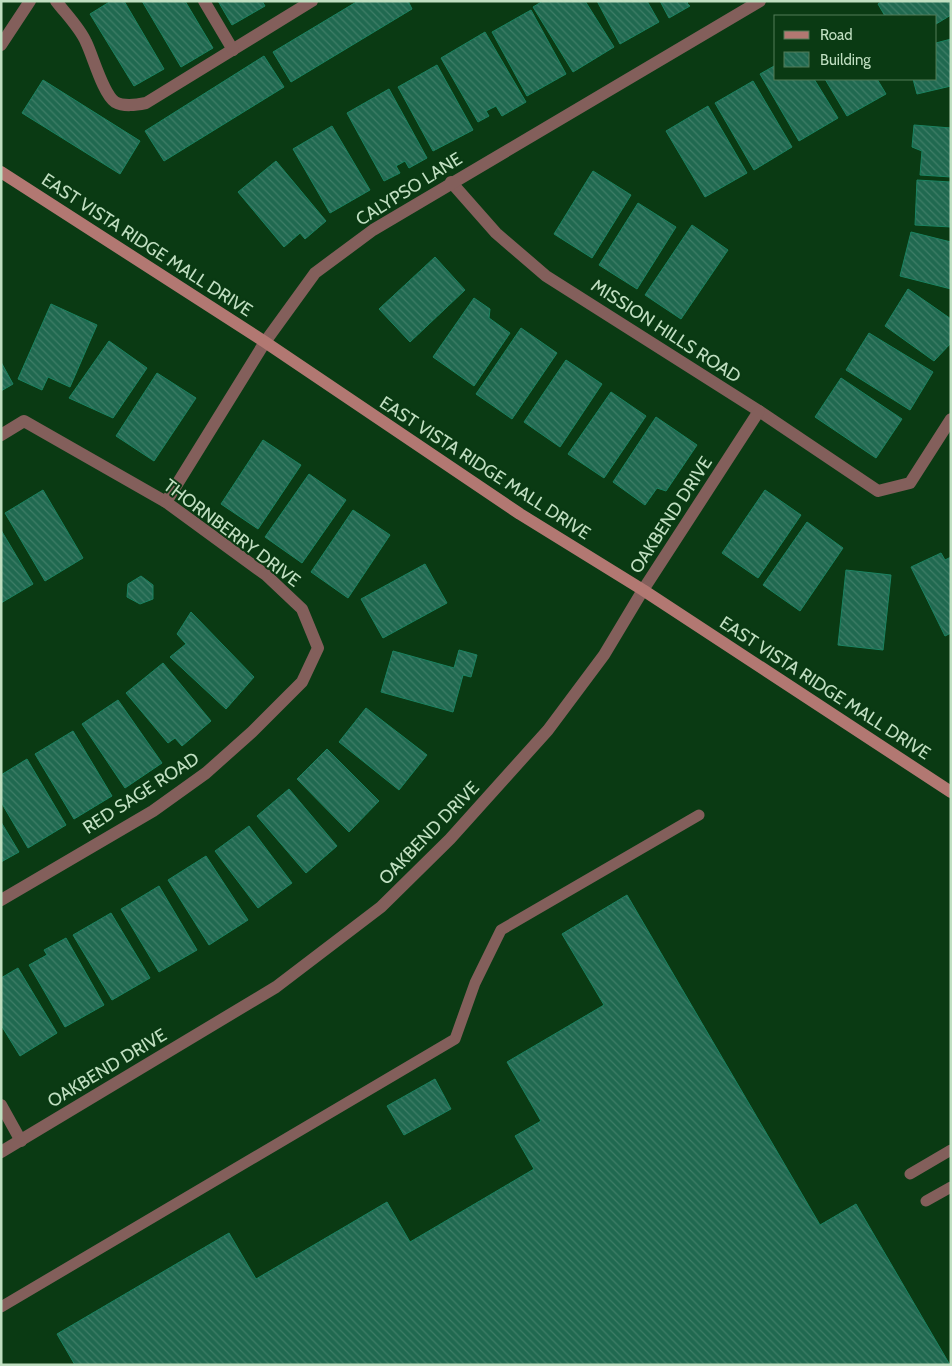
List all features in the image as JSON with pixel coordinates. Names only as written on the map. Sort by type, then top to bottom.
[{"type":"main road","name":"EAST VISTA RIDGE MALL DRIVE","points":[[1,172],[265,342],[520,514],[643,590],[951,792]]},
{"type":"street","points":[[1,45],[30,1]]},
{"type":"street","points":[[56,1],[86,40],[99,76],[109,96],[115,102],[121,104],[137,105],[146,103],[312,1]]},
{"type":"street","points":[[204,1],[233,50]]},
{"type":"street","name":"CALYPSO LANE","points":[[166,502],[265,342],[315,273],[373,230],[451,182],[760,1]]},
{"type":"street","name":"MISSION HILLS ROAD","points":[[451,182],[496,233],[546,276],[759,411],[878,491],[910,483],[951,419]]},
{"type":"street","name":"OAKBEND DRIVE","points":[[1,1152],[276,987],[382,907],[450,839],[548,730],[604,655],[643,590],[759,411]]},
{"type":"street","name":"THORNBERRY DRIVE","points":[[1,435],[24,421],[166,502],[266,575],[302,609],[318,648]]},
{"type":"street","name":"RED SAGE ROAD","points":[[1,900],[153,811],[206,773],[252,732],[302,682],[318,648]]},
{"type":"street","points":[[1,1105],[21,1141]]},
{"type":"lane","points":[[1,1307],[455,1039],[475,983],[501,930],[699,815]]},
{"type":"lane","points":[[910,1174],[951,1150]]},
{"type":"lane","points":[[926,1201],[951,1187]]},
{"type":"building","points":[[111,1],[124,1],[164,69],[134,86],[90,14]]},
{"type":"building","points":[[142,1],[185,1],[213,48],[181,67]]},
{"type":"building","points":[[218,1],[262,1],[265,6],[232,25]]},
{"type":"building","points":[[358,1],[408,1],[412,9],[291,82],[273,52]]},
{"type":"building","points":[[543,1],[585,1],[614,47],[573,72],[533,7]]},
{"type":"building","points":[[597,1],[647,1],[659,22],[620,44]]},
{"type":"building","points":[[660,1],[689,1],[687,3],[690,6],[669,18]]},
{"type":"building","points":[[882,1],[951,1],[951,15],[937,23],[937,15],[884,15],[878,4]]},
{"type":"building","points":[[531,10],[566,74],[527,96],[492,32]]},
{"type":"building","points":[[485,32],[526,102],[502,116],[496,106],[486,111],[489,116],[478,122],[441,58]]},
{"type":"building","points":[[951,39],[951,86],[917,94],[913,80],[937,80],[937,43]]},
{"type":"building","points":[[264,56],[284,87],[164,161],[145,131]]},
{"type":"building","points":[[437,65],[473,130],[433,151],[398,87]]},
{"type":"building","points":[[774,66],[774,80],[815,80],[838,118],[799,141],[760,74]]},
{"type":"building","points":[[43,80],[140,141],[120,174],[22,113]]},
{"type":"building","points":[[826,80],[878,80],[886,94],[847,116]]},
{"type":"building","points":[[753,81],[792,147],[754,170],[715,103]]},
{"type":"building","points":[[389,89],[427,158],[409,168],[405,161],[396,166],[400,173],[384,181],[347,113]]},
{"type":"building","points":[[708,106],[747,173],[705,197],[666,131]]},
{"type":"building","points":[[914,125],[951,128],[951,177],[920,175],[922,151],[912,147]]},
{"type":"building","points":[[332,126],[370,190],[330,213],[293,149]]},
{"type":"building","points":[[276,161],[326,221],[305,239],[300,233],[284,247],[238,192]]},
{"type":"building","points":[[593,171],[631,195],[592,258],[554,234]]},
{"type":"building","points":[[917,180],[951,182],[951,227],[915,225]]},
{"type":"building","points":[[638,203],[676,227],[637,289],[599,265]]},
{"type":"building","points":[[692,225],[728,250],[681,319],[645,295]]},
{"type":"building","points":[[911,232],[951,242],[951,289],[900,276]]},
{"type":"building","points":[[435,257],[465,290],[410,342],[379,309]]},
{"type":"building","points":[[908,289],[951,319],[951,343],[934,361],[885,326]]},
{"type":"building","points":[[474,298],[490,309],[489,318],[510,333],[474,386],[433,357]]},
{"type":"building","points":[[51,304],[97,325],[70,387],[48,377],[42,390],[18,379]]},
{"type":"building","points":[[521,328],[557,353],[512,419],[476,394]]},
{"type":"building","points":[[869,333],[933,372],[910,410],[846,370]]},
{"type":"building","points":[[109,341],[147,368],[113,418],[69,398]]},
{"type":"building","points":[[566,360],[602,384],[560,447],[524,422]]},
{"type":"building","points":[[1,362],[13,384],[1,391]]},
{"type":"building","points":[[157,373],[196,398],[154,461],[116,436]]},
{"type":"building","points":[[841,378],[902,419],[876,458],[815,417]]},
{"type":"building","points":[[611,392],[646,416],[604,478],[568,454]]},
{"type":"building","points":[[656,417],[697,445],[666,491],[657,488],[645,505],[613,482]]},
{"type":"building","points":[[263,440],[301,465],[258,529],[221,504]]},
{"type":"building","points":[[309,474],[346,500],[302,563],[265,537]]},
{"type":"building","points":[[43,490],[83,558],[45,581],[5,513]]},
{"type":"building","points":[[765,490],[801,515],[758,578],[722,553]]},
{"type":"building","points":[[353,510],[390,535],[348,598],[311,572]]},
{"type":"building","points":[[807,522],[843,548],[800,611],[763,585]]},
{"type":"building","points":[[1,530],[33,584],[1,603]]},
{"type":"building","points":[[941,553],[945,560],[951,557],[951,633],[945,636],[911,567]]},
{"type":"building","points":[[425,564],[447,603],[383,638],[361,599]]},
{"type":"building","points":[[846,570],[891,575],[883,650],[838,645]]},
{"type":"building","points":[[141,576],[153,585],[153,599],[140,604],[127,597],[128,584]]},
{"type":"building","points":[[191,612],[254,677],[226,709],[170,657],[186,644],[177,634]]},
{"type":"building","points":[[459,650],[477,655],[471,677],[463,675],[453,712],[381,692],[393,651],[454,668]]},
{"type":"building","points":[[163,663],[211,721],[182,746],[175,738],[168,743],[126,693]]},
{"type":"building","points":[[118,700],[162,763],[125,788],[82,724]]},
{"type":"building","points":[[366,708],[427,755],[399,790],[339,742]]},
{"type":"building","points":[[73,731],[112,796],[74,819],[35,754]]},
{"type":"building","points":[[327,749],[379,801],[349,832],[297,779]]},
{"type":"building","points":[[27,759],[66,825],[28,848],[1,802],[1,775]]},
{"type":"building","points":[[289,789],[337,846],[306,873],[257,816]]},
{"type":"building","points":[[1,822],[19,852],[1,862]]},
{"type":"building","points":[[249,826],[292,883],[258,908],[215,851]]},
{"type":"building","points":[[206,856],[248,920],[209,945],[168,880]]},
{"type":"building","points":[[159,886],[197,950],[159,972],[121,909]]},
{"type":"building","points":[[627,895],[820,1225],[856,1204],[950,1365],[75,1365],[57,1334],[229,1233],[256,1279],[387,1202],[410,1242],[534,1169],[515,1136],[541,1121],[507,1062],[604,1005],[562,934]]},
{"type":"building","points":[[111,913],[150,978],[112,1000],[73,935]]},
{"type":"building","points":[[66,938],[104,1005],[65,1027],[29,965],[47,955],[44,950]]},
{"type":"building","points":[[18,968],[57,1033],[20,1056],[1,1025],[1,978]]},
{"type":"building","points":[[435,1079],[451,1109],[404,1135],[387,1106]]}]
